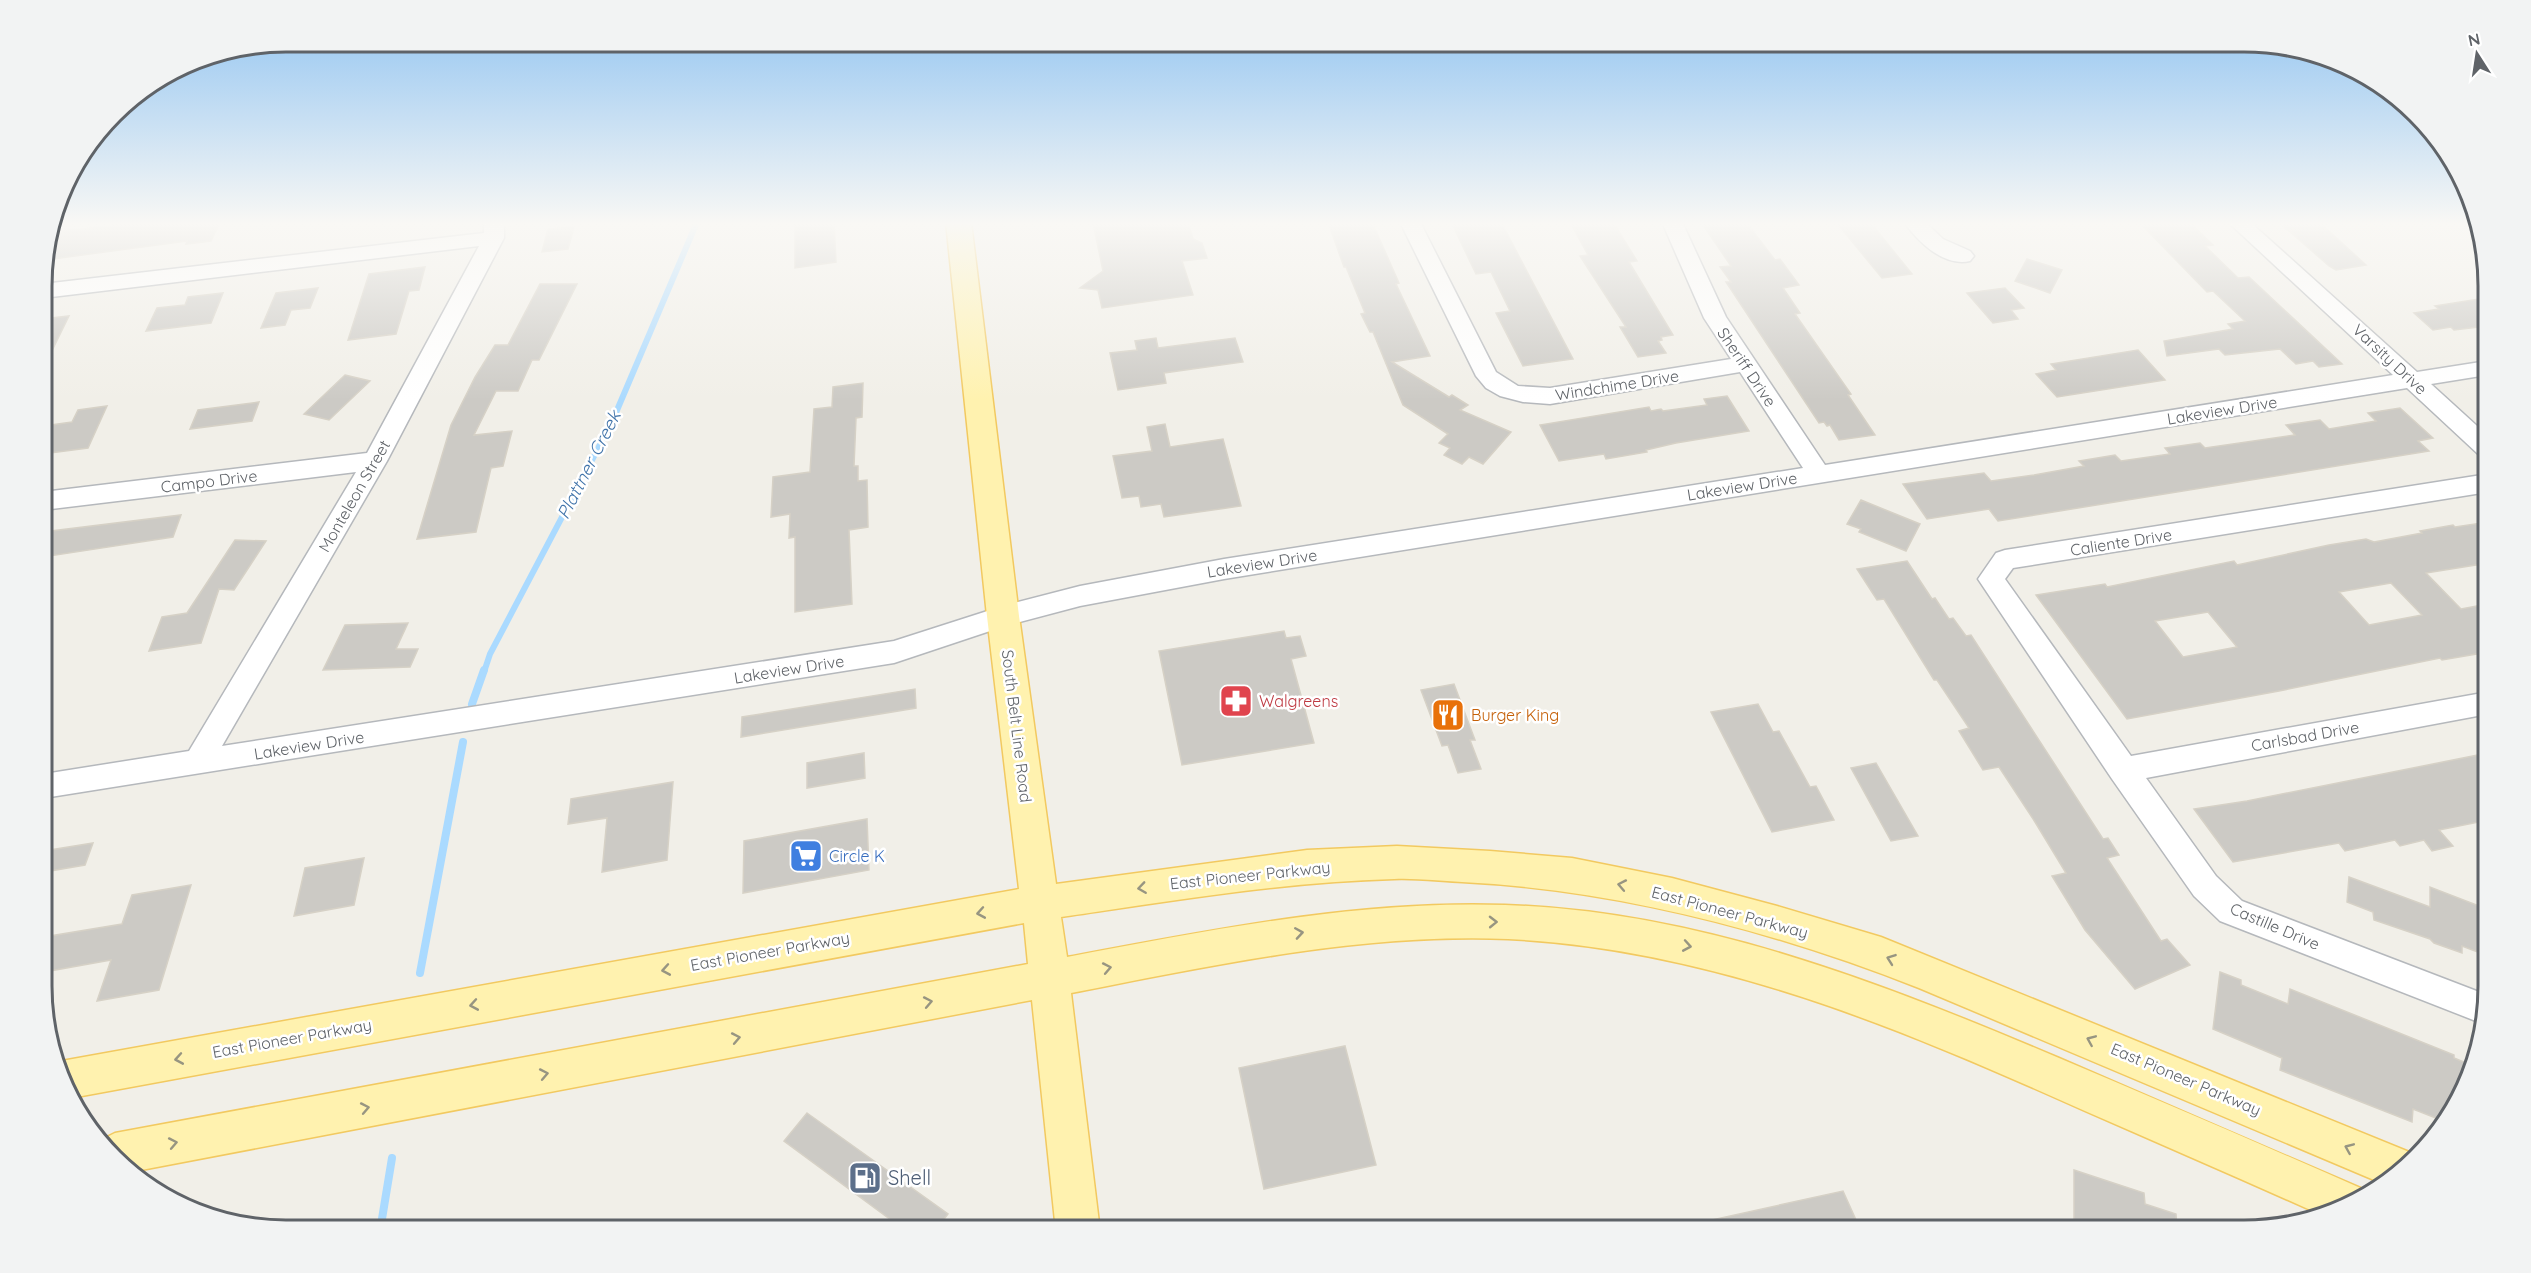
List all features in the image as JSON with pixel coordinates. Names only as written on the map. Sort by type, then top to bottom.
[{"type":"main road","name":"South Belt Line Road","points":[[965,281],[1003,616],[1050,979],[1077,1220]]},
{"type":"main road","name":"East Pioneer Parkway","points":[[71,1078],[1039,903],[1307,866],[1397,862],[1490,867],[1572,876],[1672,895],[1777,923],[1881,955],[1933,975],[2394,1166]]},
{"type":"main road","points":[[122,1153],[1227,945],[1320,930],[1418,923],[1510,921],[1607,931],[1705,949],[1800,976],[1923,1021],[2339,1200]]},
{"type":"main road","points":[[1923,1021],[1933,975]]},
{"type":"street","points":[[52,290],[114,281]]},
{"type":"street","name":"Monteleon Street","points":[[197,763],[375,461],[468,281]]},
{"type":"street","name":"Windchime Drive","points":[[1440,281],[1487,376],[1500,388],[1518,394],[1550,396],[1745,364]]},
{"type":"street","name":"Sheriff Drive","points":[[1698,281],[1714,318],[1819,474]]},
{"type":"street","name":"Varsity Drive","points":[[2303,281],[2478,440]]},
{"type":"street","name":"Lakeview Drive","points":[[52,785],[894,652],[1003,616],[1080,596],[1224,569],[2478,369]]},
{"type":"street","name":"Campo Drive","points":[[52,500],[375,461]]},
{"type":"street","name":"Caliente Drive","points":[[2122,770],[1991,579],[2005,560],[2478,485]]},
{"type":"street","name":"Carlsbad Drive","points":[[2122,770],[2478,705]]},
{"type":"street","name":"Castille Drive","points":[[2122,770],[2205,886],[2231,911],[2478,1007]]},
{"type":"building","points":[[367,281],[421,281],[419,290],[409,291],[396,334],[348,340]]},
{"type":"building","points":[[1089,281],[1189,281],[1193,295],[1102,308],[1098,290],[1080,288]]},
{"type":"building","points":[[1352,281],[1398,281],[1396,284],[1430,356],[1392,362],[1449,397],[1452,395],[1468,405],[1460,410],[1511,432],[1483,464],[1469,457],[1462,464],[1444,455],[1450,448],[1439,443],[1448,434],[1403,405],[1373,332],[1370,332],[1361,314],[1365,313]]},
{"type":"building","points":[[1496,281],[1532,281],[1573,359],[1523,366],[1496,313],[1510,311]]},
{"type":"building","points":[[1596,281],[1641,281],[1673,335],[1661,337],[1662,340],[1658,341],[1666,353],[1638,357],[1620,327],[1626,327]]},
{"type":"building","points":[[1796,281],[1799,285],[1783,288],[1800,313],[1795,314],[1851,394],[1848,395],[1875,435],[1839,440],[1830,425],[1827,426],[1824,422],[1819,423],[1726,282]]},
{"type":"building","points":[[2016,281],[2056,281],[2050,293]]},
{"type":"building","points":[[2197,281],[2254,281],[2342,364],[2319,367],[2313,361],[2296,364],[2280,349],[2225,355],[2219,349],[2167,356],[2164,341],[2233,329],[2228,324],[2245,321],[2213,291],[2207,292]]},
{"type":"building","points":[[540,284],[577,284],[539,360],[532,360],[518,391],[496,391],[474,435],[512,431],[503,466],[491,468],[476,532],[417,539],[451,425],[475,377],[495,345],[508,345]]},
{"type":"building","points":[[318,288],[310,308],[291,310],[285,325],[261,328],[276,293]]},
{"type":"building","points":[[2005,288],[2024,308],[2011,310],[2018,319],[1993,323],[1967,293]]},
{"type":"building","points":[[223,293],[211,323],[146,331],[157,308],[185,305],[188,297]]},
{"type":"building","points":[[2478,299],[2478,327],[2454,330],[2451,327],[2433,330],[2414,313],[2439,309],[2435,306]]},
{"type":"building","points":[[69,316],[52,351],[52,318]]},
{"type":"building","points":[[1156,338],[1158,348],[1235,338],[1243,362],[1164,373],[1166,383],[1118,390],[1110,353],[1137,350],[1135,341]]},
{"type":"building","points":[[2138,350],[2165,380],[2057,397],[2036,374],[2056,370],[2051,364]]},
{"type":"building","points":[[345,375],[370,381],[329,420],[304,414]]},
{"type":"building","points":[[863,383],[862,417],[856,418],[854,466],[858,466],[858,481],[867,480],[868,527],[849,530],[852,604],[795,612],[795,537],[789,538],[790,514],[771,517],[773,477],[810,472],[814,409],[832,407],[833,387]]},
{"type":"building","points":[[1727,396],[1749,431],[1676,443],[1646,450],[1647,452],[1606,459],[1604,454],[1559,461],[1540,425],[1649,407],[1651,411],[1661,409],[1663,411],[1707,405],[1704,399]]},
{"type":"building","points":[[259,402],[252,421],[190,429],[198,410]]},
{"type":"building","points":[[107,406],[88,448],[52,453],[52,425],[72,422],[78,410]]},
{"type":"building","points":[[2400,408],[2433,438],[2418,441],[2429,451],[1998,521],[1989,509],[1927,519],[1903,484],[1984,473],[1991,481],[2034,475],[2084,466],[2079,461],[2115,455],[2121,461],[2170,454],[2165,448],[2200,443],[2205,448],[2295,435],[2286,425],[2320,420],[2329,429],[2376,421],[2368,413]]},
{"type":"building","points":[[1165,424],[1170,447],[1223,439],[1241,506],[1164,517],[1161,504],[1141,507],[1139,496],[1122,498],[1113,456],[1152,451],[1147,427]]},
{"type":"building","points":[[1861,500],[1920,524],[1906,551],[1859,532],[1861,529],[1847,524]]},
{"type":"building","points":[[181,515],[173,537],[52,556],[52,531]]},
{"type":"building","points":[[2478,524],[2478,565],[2426,573],[2461,609],[2478,606],[2478,654],[2442,660],[2440,658],[2127,719],[2036,595],[2105,584],[2107,587],[2234,561],[2237,565],[2329,545],[2366,539],[2374,542],[2453,525],[2455,527]],"holes":[[[2391,583],[2422,615],[2369,625],[2339,592]],[[2208,612],[2237,647],[2183,657],[2155,621]]]},
{"type":"building","points":[[235,540],[266,541],[234,590],[219,589],[201,643],[149,651],[162,617],[187,613]]},
{"type":"building","points":[[1907,561],[1932,599],[1935,598],[1949,619],[1953,618],[1966,636],[1971,635],[2103,839],[2108,838],[2119,855],[2107,858],[2161,941],[2167,939],[2190,965],[2135,989],[2085,930],[2052,876],[2066,873],[2035,822],[1999,767],[1983,770],[1959,731],[1969,728],[1937,680],[1934,680],[1884,599],[1877,600],[1857,569]]},
{"type":"building","points":[[408,623],[396,649],[418,649],[410,667],[323,670],[345,625]]},
{"type":"building","name":"Walgreens","points":[[1284,631],[1286,638],[1300,636],[1306,656],[1291,659],[1314,743],[1182,765],[1159,651]]},
{"type":"building","name":"Burger King","points":[[1454,684],[1475,740],[1470,740],[1481,769],[1458,773],[1448,745],[1442,746],[1421,690]]},
{"type":"building","points":[[915,689],[916,708],[741,737],[742,717]]},
{"type":"building","points":[[1758,704],[1773,732],[1779,731],[1810,787],[1816,786],[1834,820],[1772,832],[1711,712]]},
{"type":"building","points":[[864,753],[865,778],[807,788],[807,763]]},
{"type":"building","points":[[2478,755],[2478,822],[2439,830],[2453,846],[2432,851],[2424,840],[2400,846],[2395,840],[2345,851],[2339,843],[2233,862],[2194,809],[2247,801]]},
{"type":"building","points":[[1876,763],[1918,836],[1891,841],[1851,768]]},
{"type":"building","points":[[673,782],[667,860],[602,872],[607,818],[568,824],[571,799]]},
{"type":"building","points":[[867,819],[869,870],[743,893],[744,841]]},
{"type":"building","points":[[93,843],[85,865],[52,871],[52,850]]},
{"type":"building","points":[[364,858],[354,905],[294,916],[305,868]]},
{"type":"building","points":[[2349,877],[2430,907],[2430,887],[2478,906],[2478,952],[2462,946],[2462,953],[2434,943],[2430,939],[2374,920],[2373,912],[2347,902]]},
{"type":"building","points":[[191,885],[159,990],[97,1001],[111,960],[52,971],[52,936],[122,924],[132,895]]},
{"type":"building","points":[[2220,972],[2241,980],[2241,985],[2288,1004],[2290,989],[2454,1055],[2454,1058],[2466,1063],[2438,1119],[2413,1109],[2412,1122],[2280,1070],[2282,1058],[2213,1029]]},
{"type":"building","points":[[1345,1046],[1376,1165],[1264,1189],[1239,1068]]},
{"type":"building","name":"Shell","points":[[807,1113],[948,1214],[943,1220],[891,1220],[784,1141]]},
{"type":"building","points":[[2074,1170],[2144,1193],[2145,1204],[2176,1214],[2176,1220],[2074,1220]]},
{"type":"building","points":[[1843,1191],[1856,1220],[1712,1220]]},
{"type":"waterway","name":"Plattner Creek","points":[[484,672],[490,654],[612,422],[672,281]]},
{"type":"waterway","name":"Plattner Creek","points":[[472,704],[484,670]]},
{"type":"waterway","name":"Plattner Creek","points":[[420,973],[463,742]]},
{"type":"waterway","name":"Plattner Creek","points":[[382,1220],[392,1158]]},
{"type":"place","name":"Walgreens","points":[[1236,701]]},
{"type":"place","name":"Burger King","points":[[1448,715]]},
{"type":"place","name":"Circle K","points":[[806,856]]},
{"type":"place","name":"Shell","points":[[865,1178]]}]
